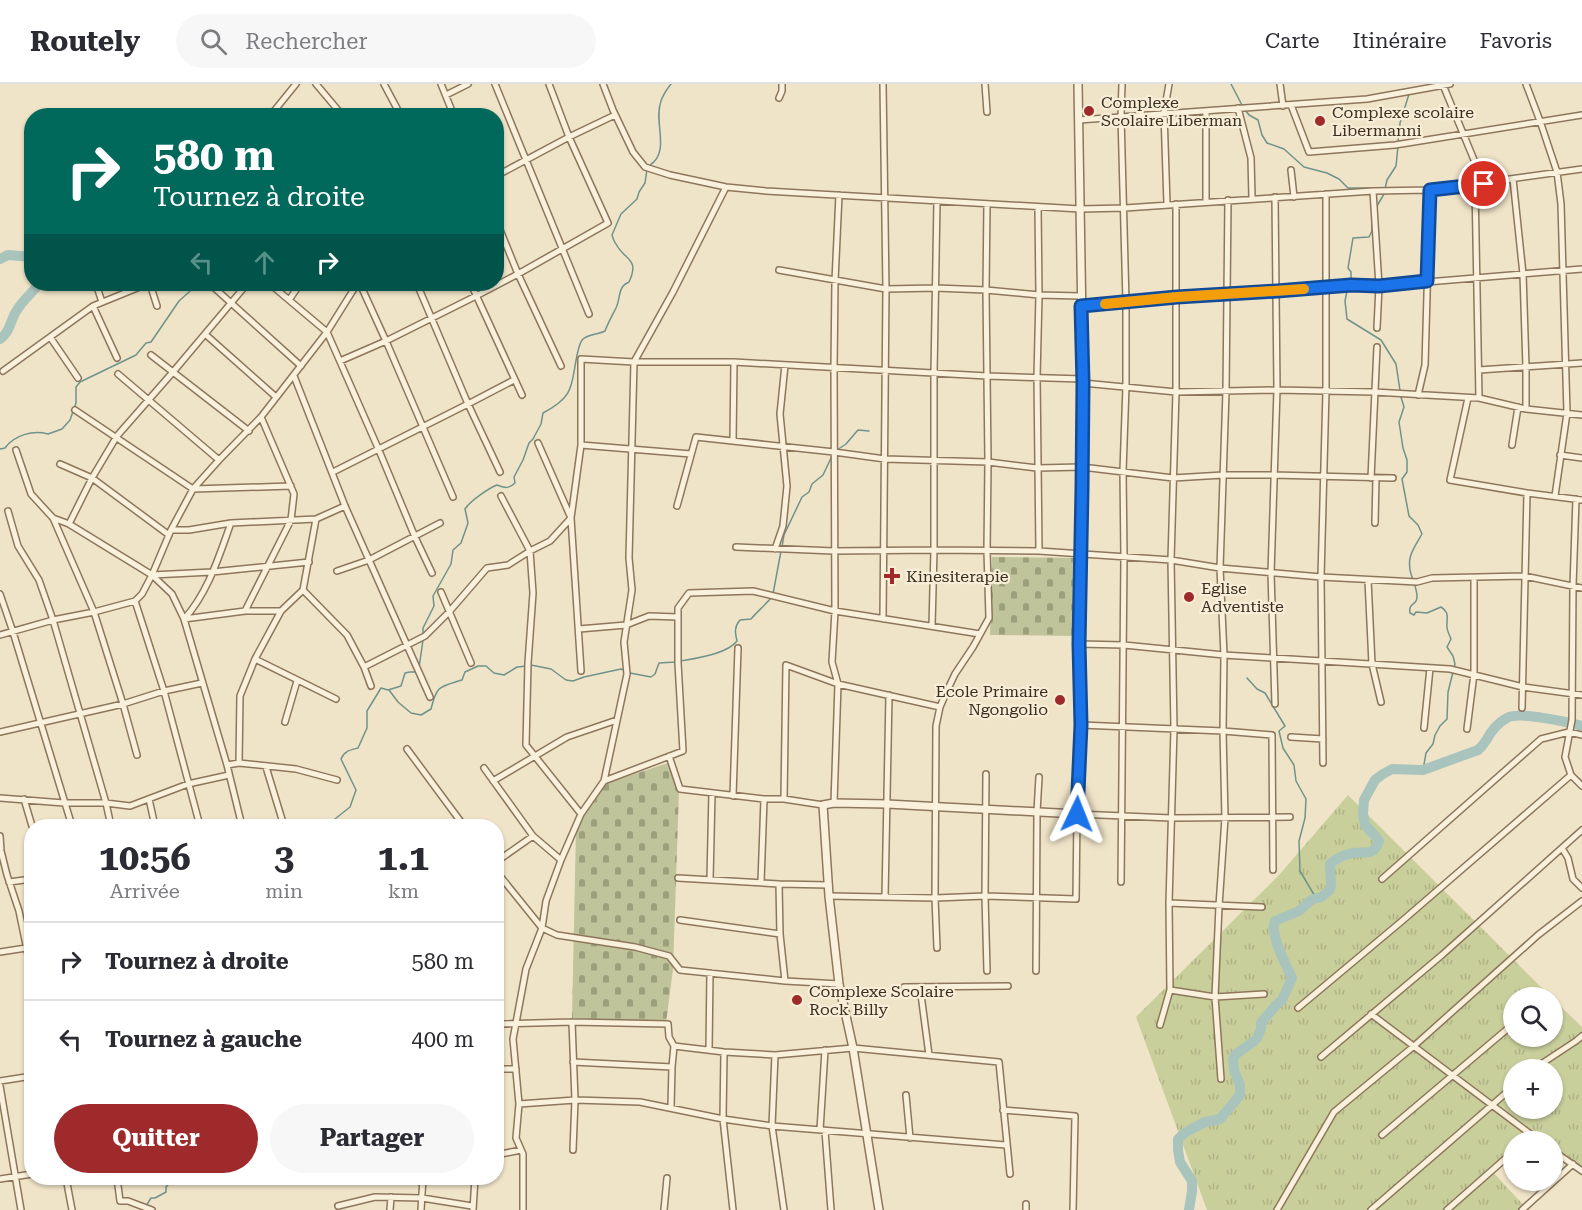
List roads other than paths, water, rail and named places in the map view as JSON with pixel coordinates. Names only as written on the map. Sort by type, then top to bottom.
[{"type":"street","points":[[278,108],[296,84]]},
{"type":"street","points":[[316,84],[336,108]]},
{"type":"street","points":[[384,84],[397,108]]},
{"type":"street","points":[[441,84],[451,108]]},
{"type":"street","points":[[446,95],[468,84]]},
{"type":"street","points":[[495,84],[589,314]]},
{"type":"street","points":[[504,281],[608,223],[569,137],[549,84]]},
{"type":"street","points":[[603,84],[633,152],[647,168],[726,187],[766,191],[1080,209],[1125,208],[1252,198],[1430,190],[1582,169]]},
{"type":"street","points":[[779,98],[783,91],[782,84]]},
{"type":"street","points":[[883,84],[886,198],[883,619]]},
{"type":"street","points":[[986,84],[987,112]]},
{"type":"street","points":[[829,896],[935,898],[985,896],[1076,899],[1081,725],[1079,644],[1083,381],[1078,84]]},
{"type":"street","points":[[1121,882],[1124,645],[1123,471],[1126,386],[1122,84]]},
{"type":"street","points":[[1167,204],[1164,113],[1169,84]]},
{"type":"street","points":[[1280,84],[1283,105]]},
{"type":"street","points":[[1079,120],[1367,99],[1447,84],[1463,133],[1484,184]]},
{"type":"street","points":[[1526,84],[1557,172],[1561,204],[1567,413],[1555,496]]},
{"type":"street","points":[[1291,105],[1309,152],[1397,144],[1582,115]]},
{"type":"street","points":[[1239,108],[1251,158],[1252,198]]},
{"type":"street","points":[[1206,111],[1206,202]]},
{"type":"street","points":[[504,172],[615,115]]},
{"type":"street","points":[[1291,170],[1294,196]]},
{"type":"street","points":[[1513,178],[1523,274],[1526,409]]},
{"type":"street","points":[[1475,185],[1479,399]]},
{"type":"street","points":[[523,1210],[523,1154],[516,1138],[519,1104],[513,1039],[526,969],[542,928],[546,901],[561,860],[581,814],[604,781],[627,671],[624,642],[632,590],[629,558],[634,362],[673,292],[726,187]]},
{"type":"street","points":[[1418,395],[1425,365],[1430,190]]},
{"type":"street","points":[[1373,191],[1379,286],[1377,328]]},
{"type":"street","points":[[1323,763],[1321,577],[1326,392],[1326,194]]},
{"type":"street","points":[[834,803],[838,684],[832,662],[835,611],[834,368],[839,195]]},
{"type":"street","points":[[1275,197],[1277,390],[1271,573],[1275,704]]},
{"type":"street","points":[[1221,1079],[1215,997],[1225,818],[1224,655],[1220,568],[1226,392],[1228,200]]},
{"type":"street","points":[[932,626],[937,201]]},
{"type":"street","points":[[937,948],[936,726],[940,707],[955,674],[989,618],[987,204]]},
{"type":"street","points":[[1160,1025],[1170,990],[1169,903],[1174,729],[1171,560],[1176,392],[1176,204]]},
{"type":"street","points":[[1038,207],[1039,551]]},
{"type":"street","points":[[504,240],[561,366]]},
{"type":"street","points":[[1081,306],[1348,285],[1379,286],[1582,268]]},
{"type":"street","points":[[779,270],[886,289],[936,288],[1080,296]]},
{"type":"street","points":[[98,291],[102,302]]},
{"type":"street","points":[[3,371],[93,306],[130,291]]},
{"type":"street","points":[[151,291],[157,306]]},
{"type":"street","points":[[218,291],[301,366]]},
{"type":"street","points":[[69,524],[92,478],[117,436],[241,291]]},
{"type":"street","points":[[278,291],[327,332],[432,573]]},
{"type":"street","points":[[289,300],[295,291]]},
{"type":"street","points":[[0,634],[135,601],[142,594],[152,575],[170,533],[193,489],[261,417],[327,332],[353,291]]},
{"type":"street","points":[[361,291],[386,341],[453,497]]},
{"type":"street","points":[[420,291],[468,405],[500,472]]},
{"type":"street","points":[[474,291],[513,380],[522,395]]},
{"type":"street","points":[[340,361],[386,341],[486,291]]},
{"type":"street","points":[[93,306],[117,358]]},
{"type":"street","points":[[205,334],[276,397]]},
{"type":"street","points":[[50,337],[78,378]]},
{"type":"street","points":[[1375,523],[1373,478],[1377,347]]},
{"type":"street","points":[[151,355],[249,431]]},
{"type":"street","points":[[581,671],[571,518],[581,445],[581,359],[634,362],[734,362],[1037,377],[1176,392],[1277,390],[1374,392],[1479,399],[1526,409],[1582,415]]},
{"type":"street","points":[[733,441],[734,362]]},
{"type":"street","points":[[1479,370],[1582,363]]},
{"type":"street","points":[[779,549],[787,486],[780,414],[785,365]]},
{"type":"street","points":[[118,374],[219,460]]},
{"type":"street","points":[[294,376],[345,507],[430,697]]},
{"type":"street","points":[[333,472],[513,380]]},
{"type":"street","points":[[1468,398],[1450,480],[1579,500],[1573,586],[1572,720],[1565,757],[1571,775],[1582,786]]},
{"type":"street","points":[[1512,445],[1518,407]]},
{"type":"street","points":[[75,410],[193,489],[291,486]]},
{"type":"street","points":[[245,611],[291,520],[294,494],[261,417]]},
{"type":"street","points":[[677,506],[696,437],[885,459],[988,462],[1037,468],[1082,467],[1173,478],[1273,476],[1393,478]]},
{"type":"street","points":[[538,443],[571,518]]},
{"type":"street","points":[[581,445],[691,454]]},
{"type":"street","points":[[16,450],[31,494],[53,518],[94,612],[123,704],[136,755]]},
{"type":"street","points":[[1560,455],[1582,458]]},
{"type":"street","points":[[60,464],[92,478],[170,533],[231,523],[316,519],[345,507]]},
{"type":"street","points":[[1522,708],[1527,493]]},
{"type":"street","points":[[501,496],[530,551],[533,593],[526,745],[581,814]]},
{"type":"street","points":[[8,512],[18,546],[39,580],[53,620],[109,819]]},
{"type":"street","points":[[53,518],[69,524],[152,575],[172,594],[184,619],[227,765],[240,819]]},
{"type":"street","points":[[364,667],[422,636],[449,612],[487,568],[508,565],[550,541],[571,518]]},
{"type":"street","points":[[239,764],[240,696],[255,659],[281,611],[303,590],[316,519]]},
{"type":"street","points":[[184,619],[193,609],[212,572],[231,523]]},
{"type":"street","points":[[337,571],[369,560],[440,523]]},
{"type":"street","points":[[736,547],[834,551],[1039,551],[1171,560],[1220,568],[1368,580],[1414,582],[1432,578],[1524,576],[1582,588]]},
{"type":"street","points":[[152,575],[212,572],[309,562]]},
{"type":"street","points":[[1467,729],[1474,674],[1474,578]]},
{"type":"street","points":[[1368,580],[1372,664],[1381,702]]},
{"type":"street","points":[[303,590],[347,635],[371,686]]},
{"type":"street","points":[[604,781],[683,751],[678,661],[678,608],[689,593],[753,591],[835,611],[980,634]]},
{"type":"street","points":[[441,592],[471,663]]},
{"type":"street","points":[[0,594],[70,819]]},
{"type":"street","points":[[135,601],[165,692],[198,819]]},
{"type":"street","points":[[184,619],[245,611],[281,611]]},
{"type":"street","points":[[579,629],[626,625],[649,616],[678,617]]},
{"type":"street","points":[[1079,644],[1124,645],[1224,655],[1450,669],[1523,687],[1582,695]]},
{"type":"street","points":[[733,795],[738,648]]},
{"type":"street","points":[[255,659],[336,699]]},
{"type":"street","points":[[784,800],[786,665],[838,684],[940,707]]},
{"type":"street","points":[[1424,728],[1430,668]]},
{"type":"street","points":[[285,722],[297,681]]},
{"type":"street","points":[[0,732],[202,683]]},
{"type":"street","points":[[885,897],[889,695]]},
{"type":"street","points":[[493,781],[567,736],[617,720]]},
{"type":"street","points":[[1081,725],[1272,735],[1273,870]]},
{"type":"street","points":[[1382,879],[1541,739],[1570,730],[1582,735]]},
{"type":"street","points":[[1291,737],[1323,739]]},
{"type":"street","points":[[407,748],[459,819]]},
{"type":"street","points":[[669,756],[680,789],[764,800],[823,805],[834,803],[887,804],[1171,818],[1290,817]]},
{"type":"street","points":[[227,765],[296,769],[337,780]]},
{"type":"street","points":[[266,766],[282,819]]},
{"type":"street","points":[[484,768],[533,836],[561,860]]},
{"type":"street","points":[[986,774],[987,970]]},
{"type":"street","points":[[0,798],[130,806],[189,784],[229,775]]},
{"type":"street","points":[[1298,1008],[1571,775]]},
{"type":"street","points":[[1036,971],[1039,777]]},
{"type":"street","points":[[710,879],[712,793]]},
{"type":"street","points":[[24,799],[30,819]]},
{"type":"street","points":[[148,799],[153,819]]},
{"type":"street","points":[[761,882],[764,800]]},
{"type":"street","points":[[823,805],[829,896],[839,984],[853,1048],[879,1210]]},
{"type":"street","points":[[1321,1057],[1451,947],[1582,830]]},
{"type":"street","points":[[0,836],[3,875],[9,882],[20,911],[24,936]]},
{"type":"street","points":[[504,856],[533,836]]},
{"type":"street","points":[[1562,848],[1568,858],[1573,879],[1582,888]]},
{"type":"street","points":[[678,878],[829,885]]},
{"type":"street","points":[[9,882],[24,880]]},
{"type":"street","points":[[504,881],[542,928],[556,935],[635,947],[669,956],[680,970],[839,984]]},
{"type":"street","points":[[779,884],[780,934],[785,981]]},
{"type":"street","points":[[1277,1210],[1334,1112],[1414,1046],[1538,935],[1582,901]]},
{"type":"street","points":[[1169,903],[1262,907]]},
{"type":"street","points":[[681,920],[780,934]]},
{"type":"street","points":[[0,952],[24,948]]},
{"type":"street","points":[[709,1050],[710,974]]},
{"type":"street","points":[[904,987],[1008,986]]},
{"type":"street","points":[[920,987],[929,1055]]},
{"type":"street","points":[[1170,990],[1215,997],[1264,994]]},
{"type":"street","points":[[1371,1014],[1527,1131]]},
{"type":"street","points":[[572,1022],[575,1100],[573,1150]]},
{"type":"street","points":[[504,1024],[668,1024],[669,1037],[674,1046],[671,1107]]},
{"type":"street","points":[[1382,1135],[1503,1032]]},
{"type":"street","points":[[1549,1059],[1582,1036]]},
{"type":"street","points":[[674,1046],[775,1055],[853,1048],[999,1062],[1010,1174]]},
{"type":"street","points":[[825,1050],[822,1130],[831,1210]]},
{"type":"street","points":[[724,1052],[723,1119],[733,1210]]},
{"type":"street","points":[[775,1055],[772,1126],[784,1210]]},
{"type":"street","points":[[573,1062],[672,1067]]},
{"type":"street","points":[[504,1069],[516,1069]]},
{"type":"street","points":[[0,1081],[24,1077]]},
{"type":"street","points":[[0,1086],[21,1210]]},
{"type":"street","points":[[906,1095],[910,1138]]},
{"type":"street","points":[[1371,1210],[1503,1096]]},
{"type":"street","points":[[519,1104],[575,1100],[640,1102],[723,1119],[772,1126],[1006,1145]]},
{"type":"street","points":[[1003,1110],[1075,1116],[1073,1210]]},
{"type":"street","points":[[504,1153],[521,1150]]},
{"type":"street","points":[[1563,1157],[1582,1171]]},
{"type":"street","points":[[1448,1210],[1503,1161]]},
{"type":"street","points":[[1522,1210],[1573,1164]]},
{"type":"street","points":[[0,1179],[24,1175]]},
{"type":"street","points":[[664,1210],[668,1178]]},
{"type":"street","points":[[67,1185],[72,1210]]},
{"type":"street","points":[[118,1185],[120,1201],[128,1201],[148,1208]]},
{"type":"street","points":[[421,1210],[423,1185]]},
{"type":"street","points":[[338,1206],[375,1197],[391,1197],[422,1198],[472,1208],[474,1185]]},
{"type":"street","points":[[390,1210],[391,1197]]},
{"type":"waterway","points":[[650,165],[659,152],[661,144],[659,109],[671,84]]},
{"type":"waterway","points":[[1231,84],[1243,107]]},
{"type":"waterway","points":[[1398,142],[1400,123],[1409,94]]},
{"type":"waterway","points":[[1246,111],[1258,120],[1267,143],[1284,149],[1304,167],[1327,173],[1339,179],[1348,188],[1381,188]]},
{"type":"waterway","points":[[1385,189],[1387,180],[1396,166],[1398,146]]},
{"type":"waterway","points":[[423,636],[423,628],[434,606],[433,596],[451,564],[453,550],[461,543],[468,523],[465,509],[475,499],[497,485],[509,487],[515,483],[514,477],[529,443],[541,424],[543,413],[562,400],[570,388],[581,342],[587,336],[605,331],[618,304],[621,290],[629,282],[632,264],[620,250],[612,235],[621,214],[637,199],[645,183],[647,169]]},
{"type":"waterway","points":[[1377,206],[1384,194]]},
{"type":"waterway","points":[[1349,282],[1351,272],[1348,268],[1353,238],[1369,237],[1372,224]]},
{"type":"waterway","points":[[0,259],[8,255],[24,256]]},
{"type":"waterway","points":[[1348,286],[1345,301],[1347,319],[1381,340],[1396,364],[1404,407],[1399,422],[1407,460],[1407,472],[1402,479],[1409,516],[1418,525],[1422,534],[1409,563],[1417,597],[1416,602],[1410,607],[1410,613],[1414,615],[1416,612],[1427,613],[1441,607],[1446,612],[1447,628],[1451,639],[1447,647],[1455,664],[1448,692],[1447,719],[1440,726],[1433,744],[1426,753],[1423,770]]},
{"type":"waterway","points":[[0,339],[19,306],[33,291]]},
{"type":"waterway","points":[[0,449],[24,435],[48,434],[62,429],[70,420],[76,403],[76,387],[80,382],[136,355],[146,343],[151,342],[179,301],[190,291]]},
{"type":"waterway","points":[[837,450],[846,444],[858,430],[869,431]]},
{"type":"waterway","points":[[782,547],[784,535],[802,497],[823,475],[832,456]]},
{"type":"waterway","points":[[773,594],[781,551]]},
{"type":"waterway","points":[[681,661],[711,655],[732,645],[737,641],[736,630],[740,620],[751,619],[771,598]]},
{"type":"waterway","points":[[419,668],[423,640]]},
{"type":"waterway","points":[[630,673],[651,677],[655,674],[659,663],[676,662]]},
{"type":"waterway","points":[[531,665],[551,669],[566,680],[573,681],[621,669],[626,671]]},
{"type":"waterway","points":[[389,690],[411,713],[421,715],[431,709],[435,695],[440,688],[462,680],[465,672],[478,666],[486,666],[494,673],[504,675],[517,667],[527,666]]},
{"type":"waterway","points":[[335,819],[350,807],[356,790],[341,759],[350,750],[358,748],[367,728],[367,711],[381,688],[388,690],[401,686],[405,673],[417,672]]},
{"type":"waterway","points":[[1247,678],[1257,689],[1265,693],[1285,726],[1279,731],[1283,748],[1294,765],[1296,781],[1306,799],[1305,818],[1299,841],[1300,871],[1316,898]]},
{"type":"waterway","points":[[1189,1210],[1192,1181],[1180,1162],[1178,1139],[1205,1122],[1220,1119],[1240,1095],[1240,1085],[1234,1070],[1233,1059],[1257,1038],[1261,1023],[1282,1000],[1292,978],[1276,941],[1275,921],[1299,911],[1311,900],[1329,891],[1332,862],[1350,854],[1372,851],[1377,846],[1379,841],[1365,825],[1363,814],[1364,800],[1375,780],[1392,769],[1423,770],[1478,750],[1498,724],[1513,716],[1543,718],[1582,726]]},
{"type":"waterway","points":[[146,1206],[151,1198],[166,1192],[168,1185]]},
{"type":"place","name":"Complexe Scolaire Liberman","points":[[1089,111]]},
{"type":"place","name":"Complexe scolaire Libermanni","points":[[1320,121]]},
{"type":"place","name":"Kinesiterapie","points":[[892,576]]},
{"type":"place","name":"Eglise Adventiste","points":[[1189,597]]},
{"type":"place","name":"Ecole Primaire Ngongolio","points":[[1060,700]]},
{"type":"place","name":"Complexe Scolaire Rock Billy","points":[[797,1000]]}]
